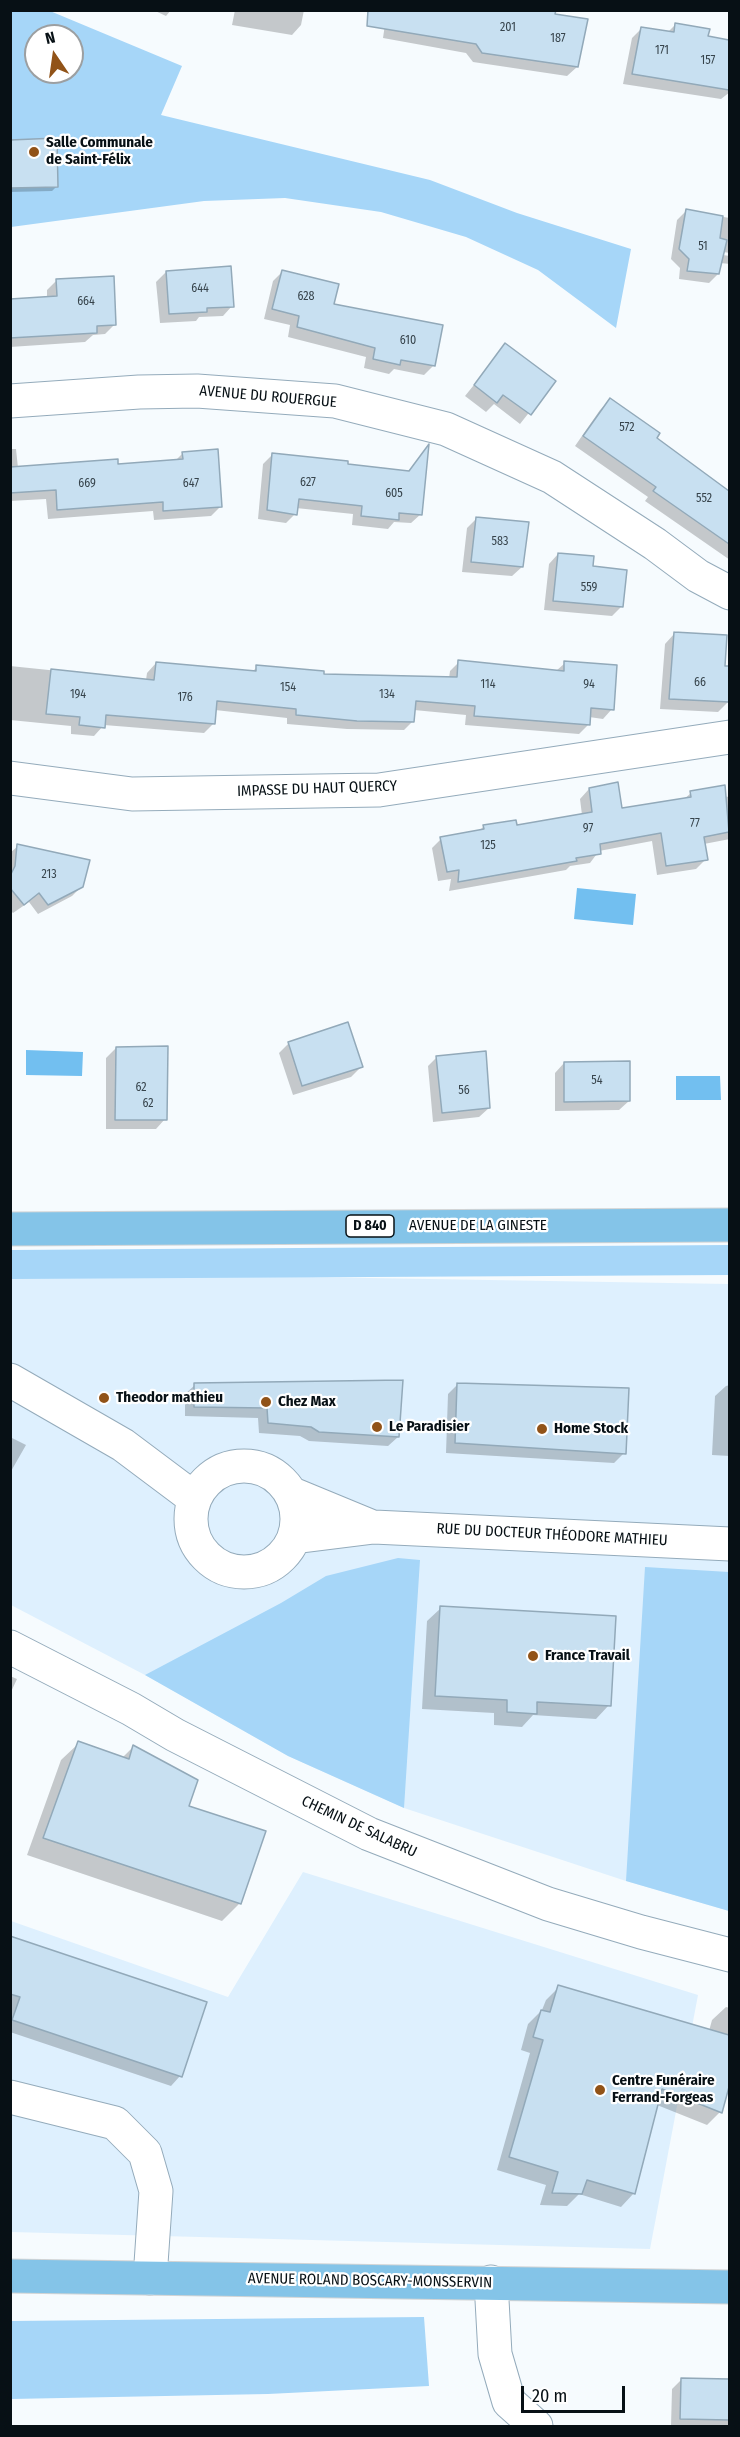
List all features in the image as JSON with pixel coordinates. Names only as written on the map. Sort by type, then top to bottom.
[{"type":"main road","name":"AVENUE DE LA GINESTE","points":[[10,1229],[729,1224]]},
{"type":"main road","name":"AVENUE ROLAND BOSCARY-MONSSERVIN","points":[[10,2276],[729,2286]]},
{"type":"street","name":"AVENUE DU ROUERGUE","points":[[10,401],[139,392],[197,391],[335,401],[446,429],[552,477],[655,544],[698,576],[729,592]]},
{"type":"street","name":"IMPASSE DU HAUT QUERCY","points":[[10,778],[132,794],[379,790],[729,737]]},
{"type":"street","points":[[10,1380],[123,1444],[195,1499],[191,1516],[193,1534],[201,1550],[213,1561],[227,1569],[243,1571],[259,1569],[274,1562],[286,1551],[294,1537],[297,1522],[296,1507],[290,1493]]},
{"type":"street","name":"RUE DU DOCTEUR THÉODORE MATHIEU","points":[[195,1499],[204,1484],[217,1474],[232,1467],[249,1466],[266,1471],[280,1480],[290,1493],[374,1527]]},
{"type":"street","name":"RUE DU DOCTEUR THÉODORE MATHIEU","points":[[294,1537],[374,1527],[729,1544]]},
{"type":"street","name":"CHEMIN DE SALABRU","points":[[10,1647],[131,1709],[175,1735],[369,1834],[548,1904],[640,1932],[729,1955]]},
{"type":"street","points":[[10,2097],[115,2123],[145,2153],[156,2198],[150,2278]]},
{"type":"street","points":[[491,2282],[495,2354],[509,2402],[536,2427]]},
{"type":"shaded area","points":[[10,11],[50,11],[81,24],[24,24],[24,84],[84,84],[84,25],[182,66],[161,115],[430,180],[517,213],[631,249],[616,328],[538,270],[466,237],[381,212],[285,198],[204,201],[11,227]]},
{"type":"shaded area","points":[[577,888],[636,894],[633,925],[574,919]]},
{"type":"shaded area","points":[[26,1050],[83,1052],[82,1076],[26,1075]]},
{"type":"shaded area","points":[[676,1076],[720,1076],[721,1100],[676,1100]]},
{"type":"shaded area","points":[[729,1245],[729,1275],[10,1279],[11,1250]]},
{"type":"shaded area","points":[[10,1272],[729,1284],[729,1911],[626,1881],[404,1808],[288,1756],[145,1675],[11,1605]]},
{"type":"shaded area","points":[[398,1558],[420,1560],[404,1808],[288,1756],[145,1675],[281,1603],[326,1576]]},
{"type":"shaded area","points":[[645,1567],[729,1572],[729,1911],[626,1881]]},
{"type":"shaded area","points":[[303,1872],[698,1995],[650,2249],[11,2232],[11,1921],[228,1997]]},
{"type":"shaded area","points":[[424,2317],[429,2386],[268,2394],[11,2399],[11,2321]]},
{"type":"building","points":[[368,10],[556,10],[555,14],[588,19],[578,67],[482,53],[476,44],[367,26]]},
{"type":"building","points":[[675,23],[710,29],[708,36],[729,40],[729,90],[632,74],[641,27],[674,32]]},
{"type":"building","name":"Salle Communale de Saint-Félix","points":[[57,138],[58,187],[10,188],[10,140]]},
{"type":"building","points":[[686,209],[723,216],[720,238],[727,240],[719,274],[687,271],[689,259],[679,249]]},
{"type":"building","points":[[231,266],[234,307],[207,308],[207,312],[169,314],[166,271]]},
{"type":"building","points":[[282,270],[339,284],[334,304],[443,325],[435,366],[401,360],[400,365],[373,359],[375,348],[297,327],[299,316],[272,309]]},
{"type":"building","points":[[114,276],[116,325],[97,326],[97,333],[10,338],[10,299],[57,296],[56,279]]},
{"type":"building","points":[[505,343],[556,381],[531,415],[503,395],[497,403],[474,385]]},
{"type":"building","points":[[610,398],[660,433],[657,438],[729,491],[729,544],[653,491],[656,487],[583,436]]},
{"type":"building","points":[[429,444],[422,515],[399,513],[399,520],[361,516],[362,506],[299,499],[297,515],[267,510],[272,453],[348,461],[348,464],[409,471]]},
{"type":"building","points":[[218,449],[222,507],[163,511],[163,502],[57,510],[56,490],[10,493],[10,467],[118,459],[118,464],[183,459],[182,452]]},
{"type":"building","points":[[476,517],[529,522],[523,567],[471,562]]},
{"type":"building","points":[[558,553],[594,556],[593,566],[627,570],[623,607],[553,601]]},
{"type":"building","points":[[674,632],[727,635],[725,666],[729,666],[729,702],[669,699]]},
{"type":"building","points":[[458,660],[564,671],[564,661],[617,665],[614,710],[591,708],[590,725],[474,716],[475,706],[416,701],[414,722],[357,721],[296,715],[296,709],[217,701],[215,724],[106,715],[105,728],[79,725],[80,717],[46,714],[51,669],[154,680],[156,662],[256,671],[256,665],[324,671],[324,674],[457,677]]},
{"type":"building","points":[[618,782],[622,808],[691,797],[690,791],[725,785],[729,832],[704,837],[708,860],[666,866],[661,833],[600,844],[601,854],[576,858],[577,861],[458,882],[459,870],[447,872],[440,837],[484,829],[483,825],[516,820],[517,825],[592,812],[589,788]]},
{"type":"building","points":[[17,844],[90,860],[83,887],[48,905],[39,893],[24,905],[10,888],[10,876],[15,866]]},
{"type":"building","points":[[348,1022],[363,1067],[302,1086],[288,1042]]},
{"type":"building","points":[[168,1046],[167,1120],[115,1120],[116,1047]]},
{"type":"building","points":[[486,1051],[490,1108],[442,1113],[436,1056]]},
{"type":"building","points":[[630,1061],[630,1101],[564,1102],[564,1062]]},
{"type":"building","points":[[403,1380],[399,1437],[319,1432],[311,1427],[268,1423],[267,1408],[194,1407],[194,1383]]},
{"type":"building","points":[[457,1383],[629,1388],[626,1454],[455,1443]]},
{"type":"building","points":[[440,1606],[616,1616],[611,1706],[537,1702],[537,1714],[507,1712],[507,1700],[435,1696]]},
{"type":"building","points":[[78,1741],[129,1759],[133,1745],[198,1780],[189,1806],[266,1831],[241,1904],[43,1838]]},
{"type":"building","points":[[10,1936],[207,2002],[182,2077],[12,2020],[20,1997],[10,1994]]},
{"type":"building","points":[[558,1985],[729,2035],[729,2087],[722,2113],[662,2089],[635,2194],[587,2180],[582,2194],[552,2193],[558,2172],[509,2157],[543,2040],[533,2037],[541,2010],[550,2012]]},
{"type":"building","points":[[681,2378],[729,2379],[729,2420],[680,2419]]},
{"type":"place","name":"Salle Communale de Saint-Félix","points":[[34,152]]},
{"type":"place","name":"Theodor mathieu","points":[[104,1398]]},
{"type":"place","name":"Chez Max","points":[[266,1402]]},
{"type":"place","name":"Le Paradisier","points":[[377,1427]]},
{"type":"place","name":"Home Stock","points":[[542,1429]]},
{"type":"place","name":"France Travail","points":[[533,1656]]},
{"type":"place","name":"Centre Funéraire Ferrand-Forgeas","points":[[600,2090]]}]
